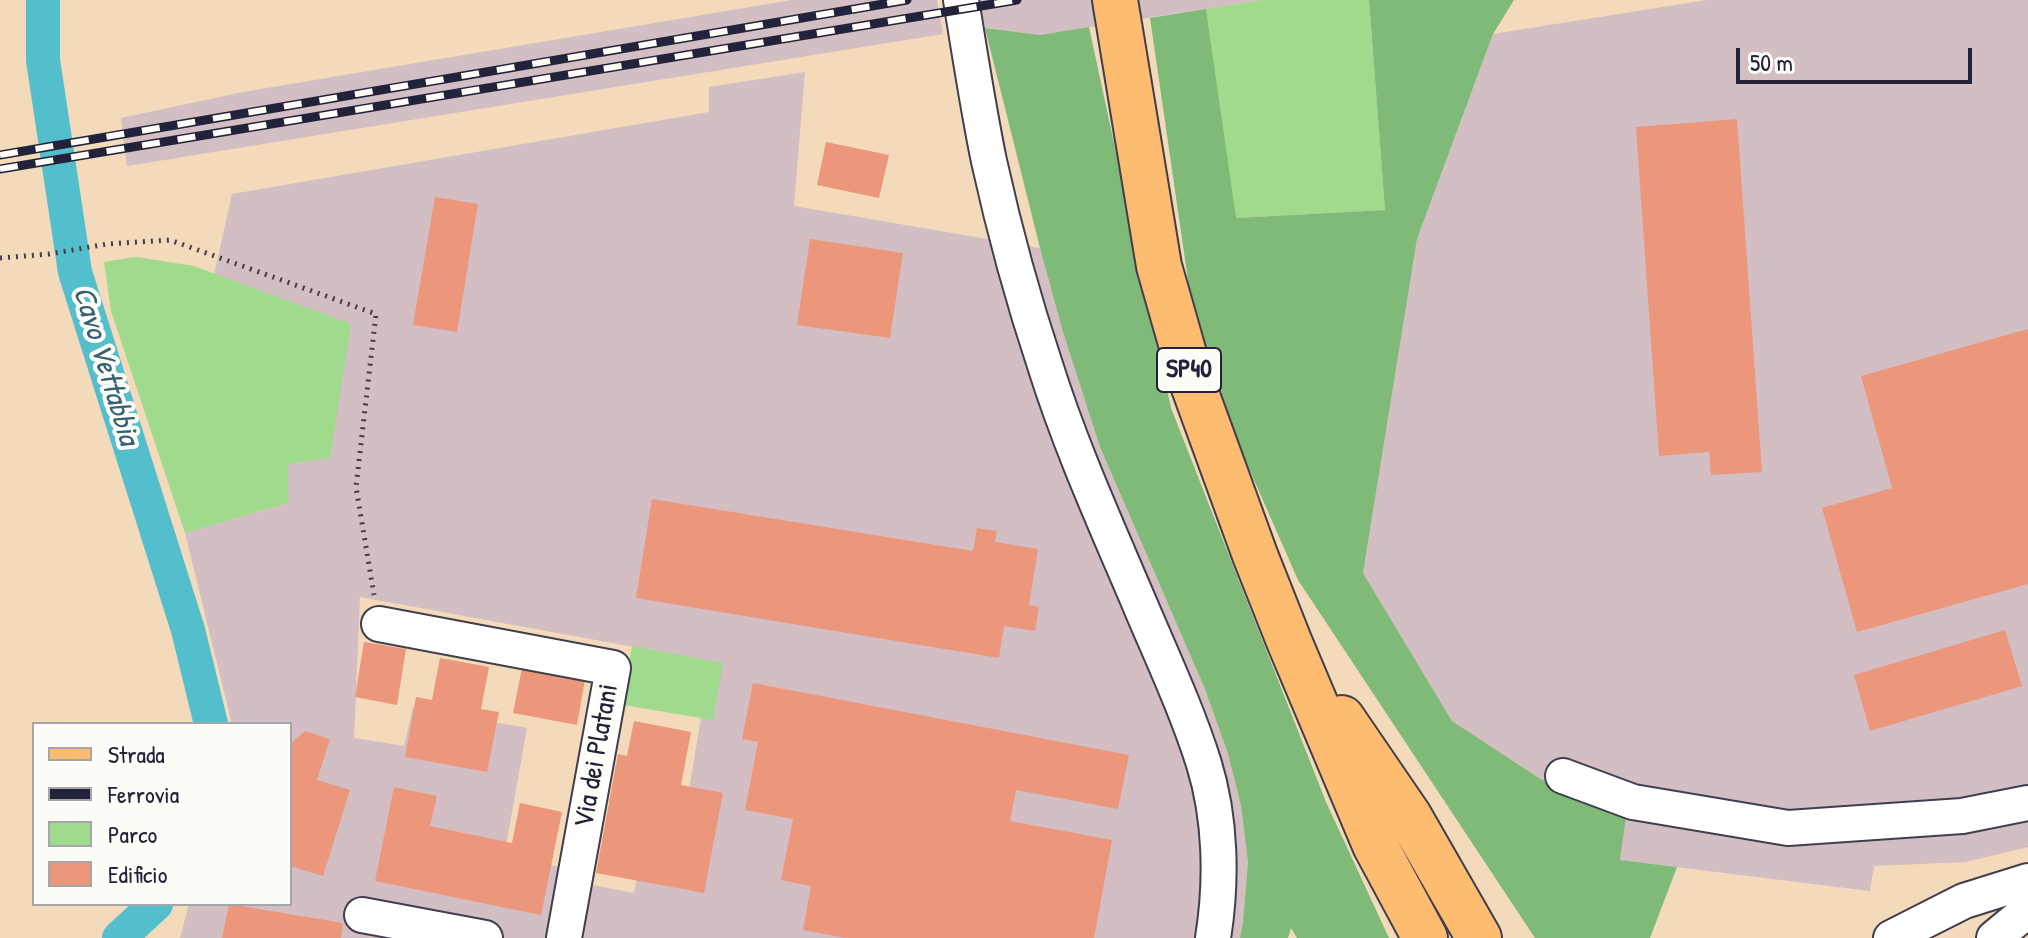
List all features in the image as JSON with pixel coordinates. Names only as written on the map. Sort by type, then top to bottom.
[{"type":"main road","name":"SP40","points":[[1115,0],[1159,266],[1188,368],[1289,641],[1375,845],[1425,938]]},
{"type":"main road","name":"SP40","points":[[1289,641],[1409,816],[1479,938]]},
{"type":"street","points":[[961,0],[989,161],[1045,365],[1082,469],[1205,766],[1214,812],[1219,866],[1213,938]]},
{"type":"street","name":"Via dei Platani","points":[[379,624],[613,668],[564,938]]},
{"type":"street","points":[[1563,776],[1633,802],[1788,828],[1962,816],[2028,803]]},
{"type":"street","points":[[1891,938],[1964,901],[2014,886]]},
{"type":"street","points":[[1942,938],[2014,886]]},
{"type":"street","points":[[1994,938],[2028,910]]},
{"type":"street","points":[[362,915],[485,938]]},
{"type":"path","points":[[0,258],[107,244],[170,240],[376,314],[356,487],[379,624]]},
{"type":"shaded area","points":[[792,0],[937,0],[943,34],[127,166],[121,118],[243,92]]},
{"type":"shaded area","points":[[980,0],[1262,0],[1040,35],[985,28]]},
{"type":"shaded area","points":[[1707,0],[2028,0],[2028,847],[1965,862],[1874,866],[1870,891],[1620,860],[1626,818],[1539,778],[1452,721],[1363,573],[1417,239],[1493,34]]},
{"type":"shaded area","points":[[805,72],[794,206],[1040,248],[1100,447],[1205,689],[1228,754],[1241,806],[1248,862],[1240,938],[180,938],[188,906],[292,906],[292,722],[232,722],[185,533],[288,503],[288,464],[351,325],[214,275],[232,194],[709,112],[709,87]],"holes":[[[360,597],[722,663],[713,719],[701,718],[689,790],[653,786],[634,893],[566,880],[567,868],[504,857],[527,728],[413,707],[404,746],[354,738]]]},
{"type":"green space","points":[[1262,0],[1369,0],[1385,210],[1235,218],[1206,9]]},
{"type":"green space","points":[[1369,0],[1514,0],[1493,34],[1417,239],[1363,573],[1452,721],[1539,778],[1626,818],[1620,860],[1677,867],[1650,938],[1535,938],[1298,580],[1236,439],[1190,294],[1150,18],[1206,9],[1236,218],[1385,210]]},
{"type":"green space","points":[[1089,27],[1171,408],[1326,802],[1389,938],[1297,938],[1291,928],[1288,938],[1240,938],[1248,862],[1241,806],[1228,754],[1205,689],[1100,447],[1062,329],[985,28],[1040,35]]},
{"type":"green space","points":[[136,257],[194,266],[351,324],[330,458],[288,464],[288,503],[185,533],[111,311],[104,262]]},
{"type":"green space","points":[[632,646],[723,663],[713,720],[623,705]]},
{"type":"building","points":[[1737,119],[1762,472],[1711,475],[1709,452],[1659,456],[1636,127]]},
{"type":"building","points":[[826,142],[889,155],[879,198],[817,185]]},
{"type":"building","points":[[435,197],[478,204],[457,332],[413,325]]},
{"type":"building","points":[[810,239],[903,253],[890,338],[797,325]]},
{"type":"building","points":[[2028,329],[2028,584],[1857,632],[1822,508],[1892,488],[1861,376]]},
{"type":"building","points":[[652,499],[973,551],[977,528],[997,531],[995,542],[1038,549],[1029,605],[1039,607],[1035,631],[1004,626],[999,658],[636,598]]},
{"type":"building","points":[[2005,630],[2022,686],[1870,731],[1854,675]]},
{"type":"building","points":[[364,642],[406,649],[397,705],[355,697]]},
{"type":"building","points":[[440,658],[489,667],[481,709],[499,712],[487,772],[405,757],[416,697],[432,700]]},
{"type":"building","points":[[522,668],[585,680],[577,725],[513,713]]},
{"type":"building","points":[[753,683],[1129,755],[1118,809],[1016,790],[1010,821],[1112,840],[1094,938],[846,938],[803,930],[811,886],[781,880],[793,819],[745,810],[758,742],[742,739]]},
{"type":"building","points":[[634,721],[691,732],[681,785],[723,793],[704,893],[596,873],[618,754],[627,756]]},
{"type":"building","points":[[305,731],[330,739],[317,780],[350,790],[323,876],[292,867],[292,742]]},
{"type":"building","points":[[394,787],[437,796],[430,826],[512,843],[520,803],[562,812],[541,915],[375,881]]},
{"type":"building","points":[[229,906],[343,923],[341,938],[222,938]]},
{"type":"waterway","name":"Cavo Vettabbia","points":[[43,0],[43,60],[75,272],[188,630],[211,722]]},
{"type":"waterway","name":"Cavo Vettabbia","points":[[119,938],[154,906]]},
{"type":"railway","points":[[0,155],[907,0]]},
{"type":"railway","points":[[0,169],[1017,0]]}]
